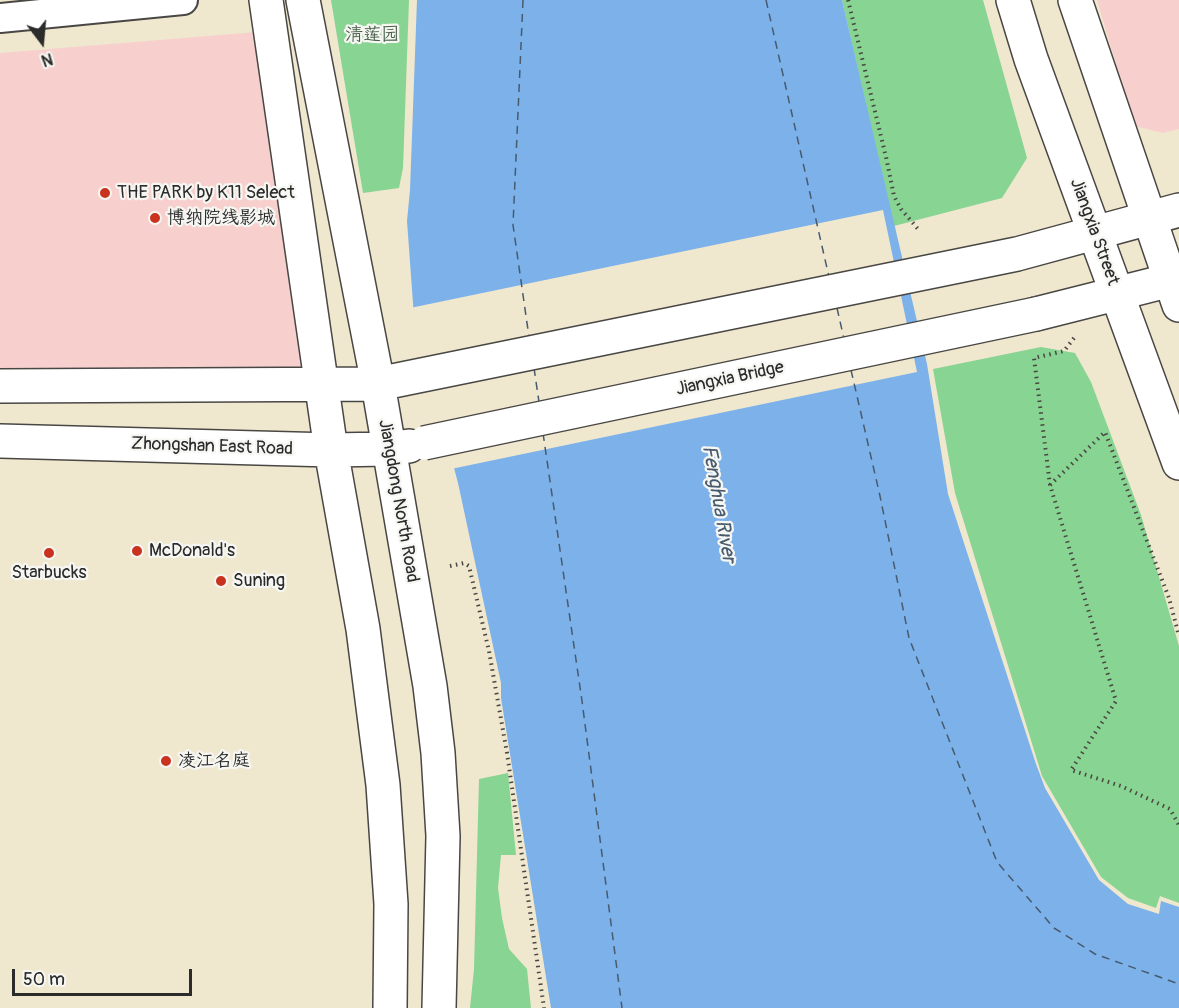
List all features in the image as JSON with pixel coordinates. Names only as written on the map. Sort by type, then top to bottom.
[{"type":"main road","points":[[266,0],[331,450],[363,629],[383,785],[391,904],[390,1008]]},
{"type":"main road","name":"Jiangdong North Road","points":[[303,0],[378,384],[430,686],[438,753],[443,836],[439,1008]]},
{"type":"main road","name":"Jiangxia Street","points":[[1013,0],[1031,58],[1179,463]]},
{"type":"main road","points":[[1075,0],[1164,214],[1176,288],[1116,294]]},
{"type":"main road","points":[[0,386],[378,384],[1017,254],[1164,214]]},
{"type":"main road","name":"Jiangxia Bridge","points":[[424,443],[1036,314],[1116,294]]},
{"type":"main road","name":"Zhongshan East Road","points":[[0,441],[331,450],[388,449],[424,443]]},
{"type":"street","points":[[0,18],[183,0]]},
{"type":"path","points":[[848,0],[894,196],[918,229]]},
{"type":"path","points":[[1074,338],[1064,351],[1034,358],[1050,485],[1116,700],[1071,770],[1121,786],[1170,809],[1179,825]]},
{"type":"path","points":[[1050,485],[1105,432],[1169,598],[1179,636]]},
{"type":"path","points":[[450,566],[464,563],[470,566],[489,651],[507,753],[544,1008]]},
{"type":"shaded area","points":[[1097,0],[1179,0],[1179,129],[1163,133],[1134,126]]},
{"type":"shaded area","points":[[257,32],[314,377],[0,374],[0,53]]},
{"type":"green space","name":"清莲园","points":[[331,0],[409,0],[403,168],[399,188],[363,193]]},
{"type":"green space","points":[[842,0],[983,0],[1027,158],[1002,198],[894,226]]},
{"type":"green space","points":[[1041,347],[1075,353],[1091,382],[1141,515],[1179,646],[1179,903],[1160,896],[1156,908],[1128,898],[1101,877],[1042,776],[955,493],[933,369]]},
{"type":"green space","points":[[508,773],[516,855],[501,855],[498,888],[509,949],[527,969],[531,1008],[470,1008],[474,969],[479,779]]},
{"type":"water","name":"Fenghua Rıver","points":[[417,0],[842,0],[927,364],[948,494],[1036,764],[1045,788],[1099,880],[1128,904],[1159,914],[1161,901],[1179,907],[1179,1008],[551,1008],[501,698],[501,683],[458,483],[414,317],[407,221]]},
{"type":"pier","points":[[883,210],[917,372],[451,469],[410,308]]},
{"type":"ferry route","points":[[523,0],[513,225],[529,337]]},
{"type":"ferry route","points":[[766,0],[829,277]]},
{"type":"ferry route","points":[[837,308],[844,339]]},
{"type":"ferry route","points":[[534,368],[539,402]]},
{"type":"ferry route","points":[[851,370],[909,638],[997,862],[1054,928],[1095,954],[1179,984]]},
{"type":"ferry route","points":[[543,433],[582,701],[622,1008]]},
{"type":"place","name":"THE PARK by K11 Select","points":[[105,193]]},
{"type":"place","name":"博纳院线影城","points":[[155,218]]},
{"type":"place","name":"McDonald's","points":[[137,551]]},
{"type":"place","name":"Starbucks","points":[[49,553]]},
{"type":"place","name":"Suning","points":[[221,581]]},
{"type":"place","name":"凌江名庭","points":[[166,761]]}]
